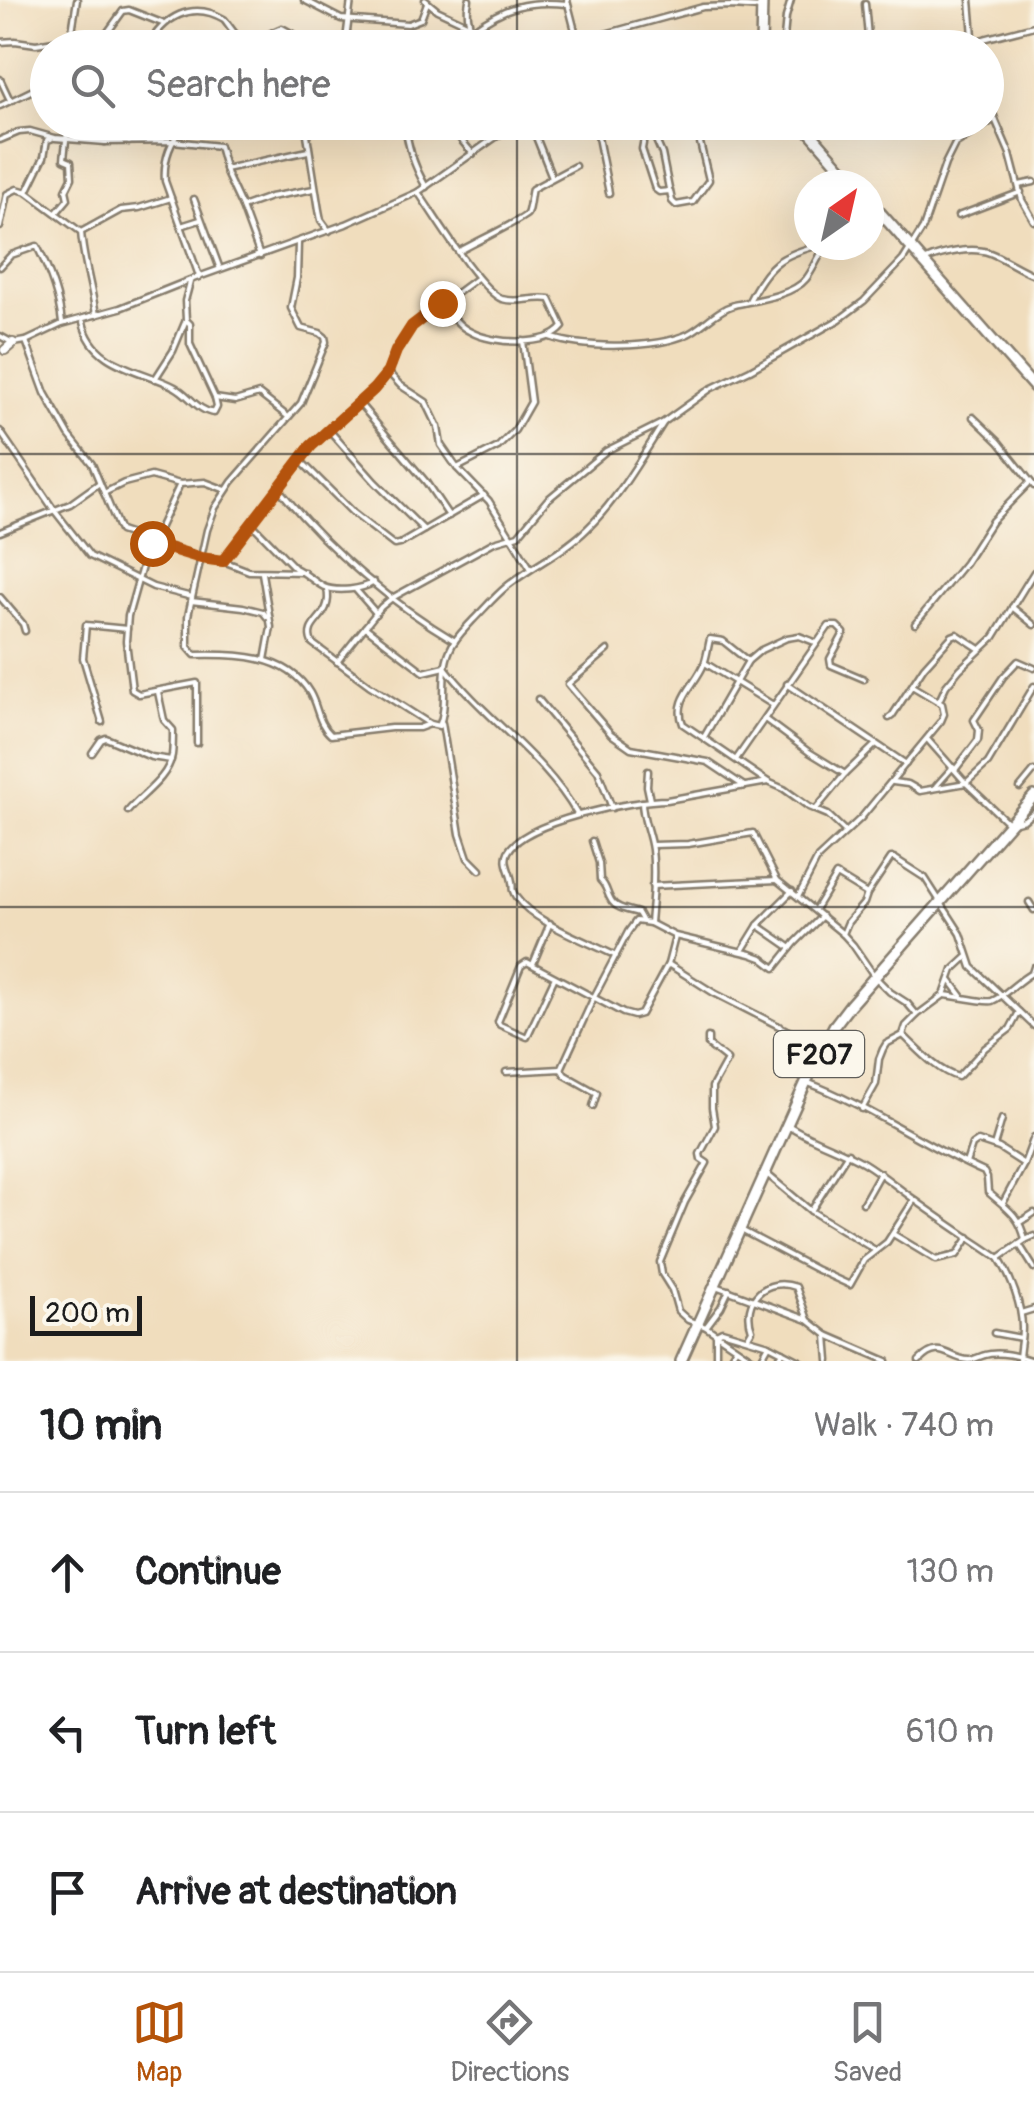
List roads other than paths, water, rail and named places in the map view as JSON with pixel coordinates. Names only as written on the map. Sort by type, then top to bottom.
[{"type":"main road","points":[[761,4],[761,30]]},
{"type":"main road","points":[[817,140],[843,170]]},
{"type":"main road","points":[[884,216],[1030,375],[1034,387]]},
{"type":"main road","name":"F207","points":[[681,1361],[703,1325],[764,1172],[822,1048],[850,1005],[1034,796]]},
{"type":"street","points":[[73,30],[77,0]]},
{"type":"street","points":[[304,0],[348,20],[414,24],[422,19],[426,2],[472,30],[512,6],[567,2],[575,30]]},
{"type":"street","points":[[347,30],[352,0]]},
{"type":"street","points":[[467,24],[468,0]]},
{"type":"street","points":[[785,30],[791,0]]},
{"type":"street","points":[[970,0],[972,30]]},
{"type":"street","points":[[158,30],[170,13],[197,4],[220,14],[233,30]]},
{"type":"street","points":[[628,30],[704,8],[761,4]]},
{"type":"street","points":[[865,4],[867,30]]},
{"type":"street","points":[[109,30],[123,11],[130,10],[162,23]]},
{"type":"street","points":[[1004,35],[1034,26]]},
{"type":"street","points":[[0,42],[30,43]]},
{"type":"street","points":[[0,79],[10,100]]},
{"type":"street","points":[[0,106],[30,92]]},
{"type":"street","points":[[0,140],[30,131]]},
{"type":"street","points":[[27,192],[48,140]]},
{"type":"street","points":[[55,213],[68,199],[66,190],[72,178],[71,162],[64,158],[66,140]]},
{"type":"street","points":[[79,140],[218,146],[260,256]]},
{"type":"street","points":[[307,140],[321,220],[329,231]]},
{"type":"street","points":[[408,140],[416,170],[426,187]]},
{"type":"street","points":[[2,351],[12,343],[26,341],[62,324],[83,320],[329,231],[418,192],[492,140]]},
{"type":"street","points":[[537,140],[552,178]]},
{"type":"street","points":[[599,140],[610,192]]},
{"type":"street","points":[[643,140],[642,150],[656,191],[670,191]]},
{"type":"street","points":[[655,140],[674,204],[693,202],[709,180],[699,140]]},
{"type":"street","points":[[337,662],[376,612],[392,598],[494,542],[518,535],[547,500],[606,452],[664,422],[710,389],[840,319],[864,300],[903,260],[923,228],[945,164],[955,144],[961,140]]},
{"type":"street","points":[[1004,140],[1022,200],[1034,220]]},
{"type":"street","points":[[170,141],[164,170],[199,276]]},
{"type":"street","points":[[463,142],[473,154]]},
{"type":"street","points":[[225,169],[308,150]]},
{"type":"street","points":[[460,251],[522,220],[530,191],[574,166]]},
{"type":"street","points":[[1019,184],[1034,182]]},
{"type":"street","points":[[0,227],[7,194],[17,189],[27,192],[81,232]]},
{"type":"street","points":[[242,207],[314,189]]},
{"type":"street","points":[[418,192],[478,278],[498,297],[550,298],[563,327],[550,337],[523,341],[491,338],[461,326],[442,303]]},
{"type":"street","points":[[958,216],[1020,192]]},
{"type":"street","points":[[81,232],[120,210],[171,198]]},
{"type":"street","points":[[194,199],[220,269]]},
{"type":"street","points":[[180,226],[200,220]]},
{"type":"street","points":[[81,232],[96,315]]},
{"type":"street","points":[[298,243],[291,308],[302,328],[320,333],[326,342],[301,402],[215,508],[191,599],[188,647],[195,655],[226,654],[279,664],[304,685],[331,735],[430,724]]},
{"type":"street","points":[[0,266],[11,255],[36,246],[48,267],[62,324]]},
{"type":"street","points":[[924,261],[940,255],[981,251],[1034,275]]},
{"type":"street","points":[[748,304],[758,282],[773,264],[794,252]]},
{"type":"street","points":[[550,337],[564,342],[614,346],[687,334],[721,310],[794,288],[806,279],[816,260]]},
{"type":"street","points":[[223,561],[311,446],[388,372],[412,326],[478,278]]},
{"type":"street","points":[[156,379],[186,320],[190,280]]},
{"type":"street","points":[[83,320],[87,338],[110,359],[187,394],[201,410],[216,411],[215,398],[190,344],[190,324],[186,320]]},
{"type":"street","points":[[1,337],[12,343]]},
{"type":"street","points":[[1,337],[2,351]]},
{"type":"street","points":[[26,341],[45,393],[69,435],[92,464],[110,512],[116,518],[116,528],[154,544],[249,571],[304,572]]},
{"type":"street","points":[[457,468],[498,447],[515,430],[531,402],[523,341]]},
{"type":"street","points":[[388,372],[426,402],[441,445],[457,468],[484,494],[531,570]]},
{"type":"street","points":[[215,398],[235,401],[259,394],[289,417]]},
{"type":"street","points":[[359,402],[426,482],[449,516]]},
{"type":"street","points":[[915,624],[965,563],[992,521],[1032,484],[974,417]]},
{"type":"street","points":[[480,870],[468,858],[460,834],[442,723],[445,667],[450,649],[504,588],[591,526],[664,422]]},
{"type":"street","points":[[329,430],[424,530]]},
{"type":"street","points":[[0,431],[90,556],[152,586],[191,599],[263,612],[269,621]]},
{"type":"street","points":[[300,460],[353,513],[390,542],[400,544],[484,494]]},
{"type":"street","points":[[104,493],[152,476],[180,484],[205,482],[226,490]]},
{"type":"street","points":[[0,532],[70,504],[98,484]]},
{"type":"street","points":[[180,484],[143,563],[128,616],[126,641],[132,690],[139,694],[158,692],[197,683],[198,743]]},
{"type":"street","points":[[278,488],[341,556],[428,625],[456,641]]},
{"type":"street","points":[[252,524],[295,568],[327,589],[356,590],[374,582]]},
{"type":"street","points":[[262,572],[270,626],[265,660]]},
{"type":"street","points":[[939,701],[946,686],[994,637],[1034,572]]},
{"type":"street","points":[[327,589],[326,611],[309,631],[312,643],[430,724],[442,723]]},
{"type":"street","points":[[356,590],[376,612]]},
{"type":"street","points":[[0,597],[25,631]]},
{"type":"street","points":[[1012,607],[1034,625]]},
{"type":"street","points":[[102,722],[84,658],[86,625],[128,629]]},
{"type":"street","points":[[736,760],[829,626],[843,630],[831,665],[864,679]]},
{"type":"street","points":[[365,627],[424,672],[445,667]]},
{"type":"street","points":[[889,718],[924,667],[952,636],[957,634],[980,649]]},
{"type":"street","points":[[704,737],[748,661],[761,650],[798,636],[817,643]]},
{"type":"street","points":[[748,661],[723,641],[709,641],[705,663],[679,709],[686,728],[768,782],[828,815],[846,832]]},
{"type":"street","points":[[608,650],[568,684],[611,734],[631,748],[708,762],[744,786]]},
{"type":"street","points":[[934,788],[980,735],[974,720],[1003,677],[1018,661],[1034,668]]},
{"type":"street","points":[[705,663],[772,705]]},
{"type":"street","points":[[445,667],[500,728],[535,758],[566,794],[577,814]]},
{"type":"street","points":[[787,684],[906,764]]},
{"type":"street","points":[[798,895],[818,858],[861,818],[928,740],[944,714],[939,701],[912,686]]},
{"type":"street","points":[[891,782],[920,790],[966,783],[988,762],[1034,686]]},
{"type":"street","points":[[128,812],[156,784],[171,760],[173,730],[164,720],[158,692]]},
{"type":"street","points":[[538,699],[598,770],[612,808]]},
{"type":"street","points":[[765,719],[845,774]]},
{"type":"street","points":[[92,752],[106,738],[151,757],[171,760]]},
{"type":"street","points":[[928,740],[1009,824],[1034,812]]},
{"type":"street","points":[[816,809],[875,745]]},
{"type":"street","points":[[648,771],[650,800]]},
{"type":"street","points":[[1020,788],[1034,771]]},
{"type":"street","points":[[616,956],[550,923],[517,899],[506,864],[507,854],[516,843],[577,814],[768,782]]},
{"type":"street","points":[[642,802],[655,874],[650,923]]},
{"type":"street","points":[[652,844],[688,844],[753,833],[778,880],[854,945],[876,977],[917,1015]]},
{"type":"street","points":[[592,841],[600,880],[611,902],[638,914],[642,920]]},
{"type":"street","points":[[842,934],[894,858],[925,878],[980,975],[1034,1026]]},
{"type":"street","points":[[815,910],[836,875],[866,894]]},
{"type":"street","points":[[652,886],[778,880]]},
{"type":"street","points":[[742,951],[758,925],[792,891]]},
{"type":"street","points":[[561,1069],[594,996],[636,921],[650,923],[675,936],[742,951],[776,968],[822,916]]},
{"type":"street","points":[[534,964],[550,923]]},
{"type":"street","points":[[758,925],[792,948]]},
{"type":"street","points":[[555,977],[527,1037],[498,1022],[521,966],[527,962],[623,1013],[638,1015],[668,964],[675,936]]},
{"type":"street","points":[[862,1109],[876,1084],[878,1058],[886,1044],[902,1036],[917,1015],[944,996],[954,970],[968,957]]},
{"type":"street","points":[[668,964],[714,993],[822,1048]]},
{"type":"street","points":[[944,996],[993,1001],[1033,974]]},
{"type":"street","points":[[950,980],[962,996]]},
{"type":"street","points":[[902,1036],[954,1077],[1010,1029],[1019,1012]]},
{"type":"street","points":[[708,1037],[708,1045],[727,1062],[712,1087],[715,1126],[700,1154],[707,1163],[705,1168],[685,1202],[660,1262],[662,1274],[678,1310],[688,1320],[703,1325],[758,1361],[769,1345]]},
{"type":"street","points":[[506,1072],[561,1069]]},
{"type":"street","points":[[561,1069],[597,1093],[593,1106]]},
{"type":"street","points":[[806,1082],[834,1092],[984,1172],[988,1192],[1010,1209],[1020,1222],[1025,1240]]},
{"type":"street","points":[[994,1146],[1002,1119]]},
{"type":"street","points":[[788,1125],[880,1172],[999,1258],[1021,1314],[1019,1358]]},
{"type":"street","points":[[1003,1204],[1034,1137]]},
{"type":"street","points":[[966,1163],[975,1142],[984,1142],[1024,1164]]},
{"type":"street","points":[[811,1210],[848,1154]]},
{"type":"street","points":[[764,1172],[811,1210],[875,1250]]},
{"type":"street","points":[[863,1203],[880,1172]]},
{"type":"street","points":[[741,1230],[848,1284],[875,1250],[884,1246],[914,1200]]},
{"type":"street","points":[[1020,1222],[1034,1213]]},
{"type":"street","points":[[893,1234],[936,1260],[957,1256],[969,1238]]},
{"type":"street","points":[[999,1258],[1034,1236]]},
{"type":"street","points":[[1019,1244],[1034,1268]]},
{"type":"street","points":[[748,1338],[753,1300],[762,1289],[791,1284],[798,1291],[808,1320]]},
{"type":"street","points":[[716,1286],[808,1320],[827,1334],[887,1361]]},
{"type":"street","points":[[703,1325],[721,1306],[729,1290]]},
{"type":"street","points":[[1021,1314],[1034,1309]]},
{"type":"street","points":[[716,1334],[722,1330],[748,1338],[798,1360]]},
{"type":"street","points":[[994,1333],[1021,1338]]},
{"type":"street","points":[[716,1334],[716,1361]]},
{"type":"street","points":[[827,1334],[828,1361]]},
{"type":"street","points":[[728,1361],[736,1348]]},
{"type":"street","points":[[919,1361],[926,1354],[944,1351],[971,1360],[990,1354],[1033,1361]]},
{"type":"street","points":[[777,1361],[782,1352]]},
{"type":"street","points":[[739,1361],[743,1353]]}]
